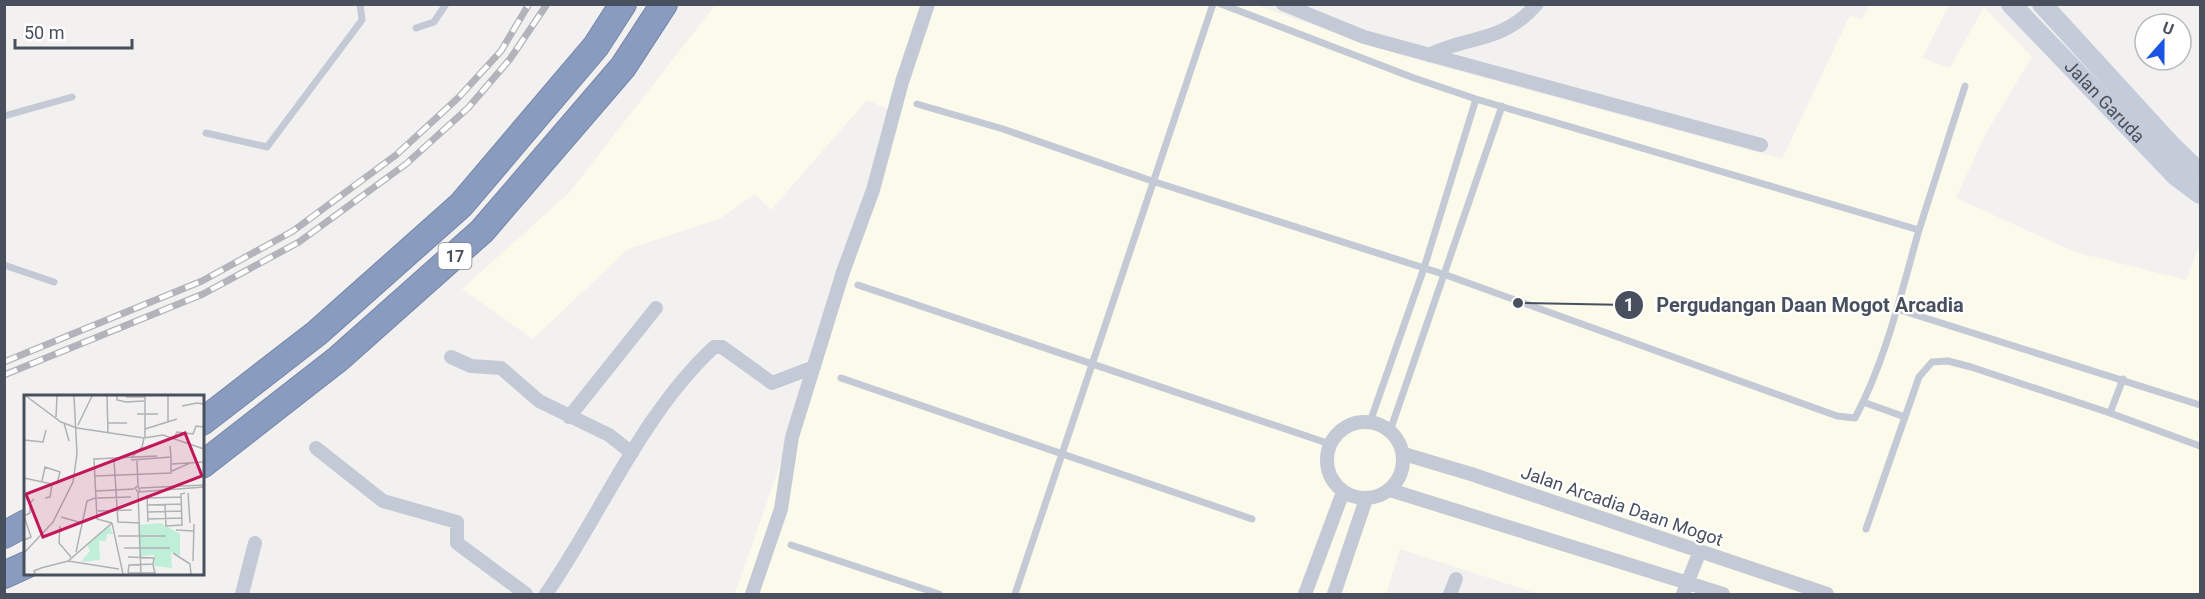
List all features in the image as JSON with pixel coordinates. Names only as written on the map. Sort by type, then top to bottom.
[{"type":"highway","name":"17","points":[[204,420],[317,333],[460,205],[596,46],[623,4]]},
{"type":"highway","name":"17","points":[[204,463],[338,359],[482,231],[623,67],[664,4]]},
{"type":"highway","points":[[4,535],[24,524]]},
{"type":"highway","points":[[4,575],[24,566]]},
{"type":"main road","name":"Jalan Garuda","points":[[2011,4],[2176,176],[2200,194]]},
{"type":"main road","name":"Jalan Garuda","points":[[2049,7],[2171,145],[2200,173]]},
{"type":"street","points":[[752,594],[781,510],[792,437],[843,272],[873,190],[902,82],[928,4]]},
{"type":"street","points":[[1283,4],[1364,37],[1761,145]]},
{"type":"street","points":[[1429,55],[1490,37],[1514,24],[1537,4]]},
{"type":"street","points":[[2035,27],[2049,7]]},
{"type":"street","points":[[569,417],[656,308]]},
{"type":"street","points":[[546,594],[632,453],[697,363],[714,347],[722,347],[772,383],[814,367]]},
{"type":"street","points":[[451,357],[471,366],[501,368],[539,401],[609,435],[632,453]]},
{"type":"street","points":[[1370,422],[1390,430],[1399,441],[1404,454],[1401,474],[1390,490],[1366,499],[1343,492],[1331,479],[1326,462],[1330,444],[1339,431],[1353,423],[1370,422]]},
{"type":"street","points":[[316,448],[383,501],[457,522],[458,543],[526,594]]},
{"type":"street","name":"Jalan Arcadia Daan Mogot","points":[[1404,454],[1827,594]]},
{"type":"street","points":[[1390,490],[1687,591],[1724,594]]},
{"type":"street","points":[[1305,594],[1343,492]]},
{"type":"street","points":[[1334,594],[1366,499]]},
{"type":"street","points":[[242,594],[255,543]]},
{"type":"street","points":[[1687,591],[1700,551]]},
{"type":"street","points":[[1450,594],[1456,579]]},
{"type":"lane","points":[[206,132],[267,147],[362,20],[360,4]]},
{"type":"lane","points":[[416,28],[434,22],[446,4]]},
{"type":"lane","points":[[1015,594],[1047,503],[1060,454],[1213,4]]},
{"type":"lane","points":[[1221,4],[1414,78],[1476,99],[1919,230]]},
{"type":"lane","points":[[917,104],[1003,129],[1152,181],[1446,275],[1838,416],[1855,418],[1897,309],[1919,230],[1965,86]]},
{"type":"lane","points":[[4,116],[72,96]]},
{"type":"lane","points":[[1370,422],[1424,268],[1476,99]]},
{"type":"lane","points":[[1390,430],[1446,275],[1502,106]]},
{"type":"lane","points":[[4,265],[54,282]]},
{"type":"lane","points":[[858,285],[1330,444]]},
{"type":"lane","points":[[1897,309],[2200,405]]},
{"type":"lane","points":[[1866,530],[1919,377],[1932,362],[1948,361],[2110,413],[2200,446]]},
{"type":"lane","points":[[842,378],[1252,519]]},
{"type":"lane","points":[[2110,413],[2123,379]]},
{"type":"lane","points":[[1863,402],[1905,417]]},
{"type":"lane","points":[[791,545],[939,594]]},
{"type":"shaded area","points":[[715,5],[1255,5],[1403,56],[1782,159],[1850,15],[1862,20],[1869,5],[1949,5],[1922,58],[1950,68],[1984,7],[2032,57],[1985,135],[1956,198],[2075,252],[2186,280],[2200,245],[2200,594],[1539,594],[1400,549],[1386,594],[735,594],[831,318],[894,112],[867,100],[771,210],[755,194],[719,219],[628,249],[533,339],[462,289],[569,193]]},
{"type":"railway","points":[[4,362],[202,281],[293,231],[396,155],[458,98],[501,51],[529,4]]},
{"type":"railway","points":[[4,375],[203,294],[299,242],[406,164],[468,108],[510,59],[547,4]]},
{"type":"place","name":"Pergudangan Daan Mogot Arcadia","points":[[1518,303]]}]
